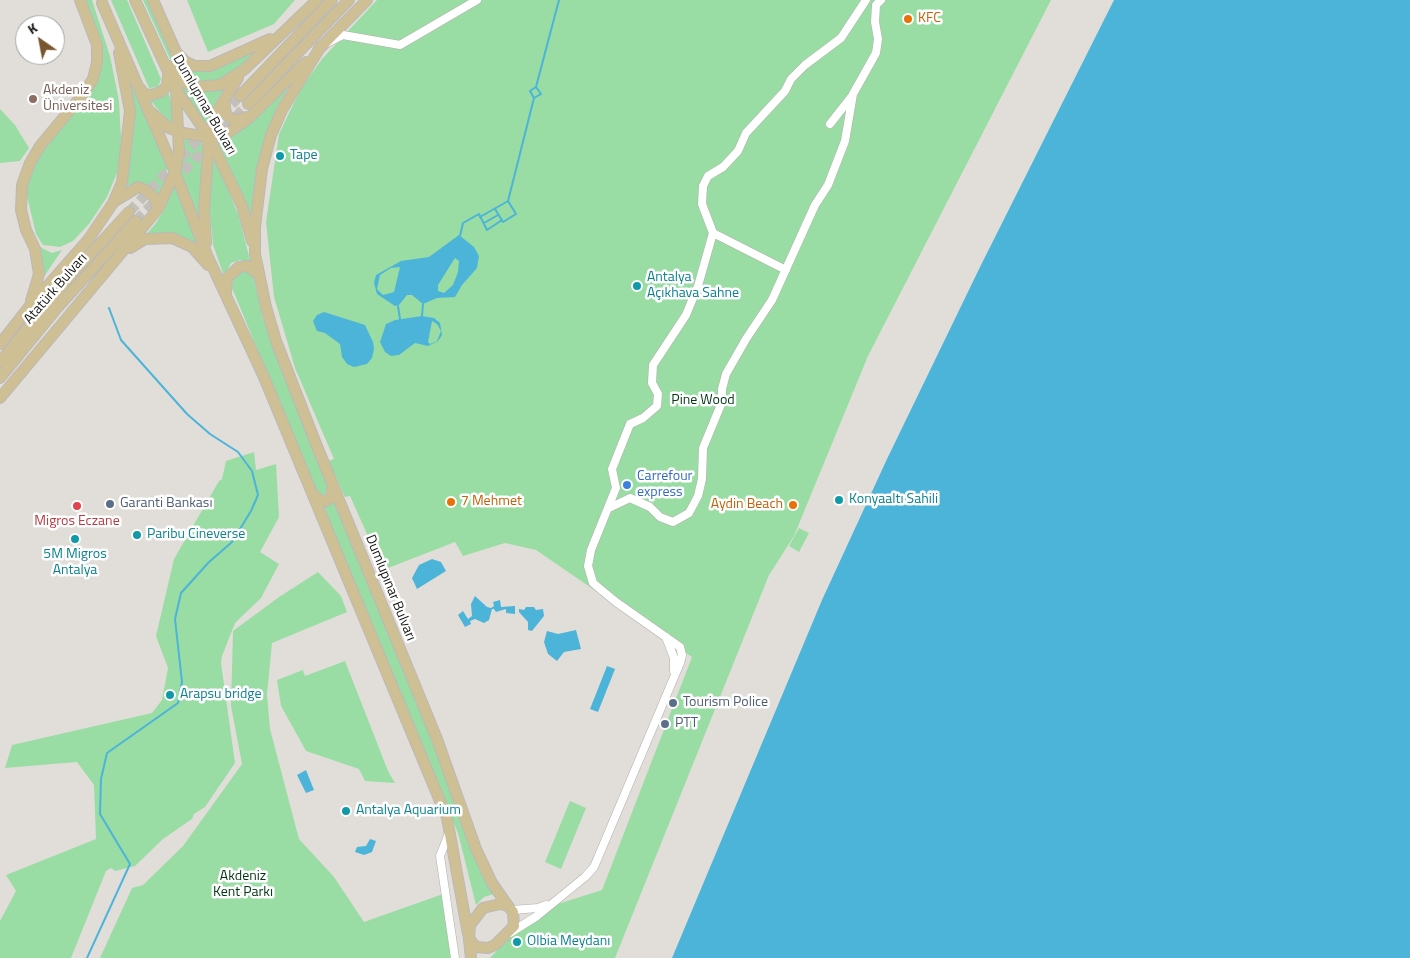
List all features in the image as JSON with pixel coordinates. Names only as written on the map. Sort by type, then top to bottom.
[{"type":"main road","points":[[29,306],[38,274],[35,249],[26,230],[21,210],[22,185],[37,152],[84,93],[93,78],[97,62],[97,45],[80,0]]},
{"type":"main road","name":"Dumlupınar Bulvarı","points":[[134,0],[166,70],[176,89],[209,137],[242,206],[256,254],[259,276],[276,341],[437,740],[476,849],[495,889],[510,908]]},
{"type":"main road","points":[[153,0],[176,52],[186,62],[195,66],[210,66],[262,44],[293,22]]},
{"type":"main road","points":[[207,255],[204,208],[209,137],[224,99],[245,69],[317,0]]},
{"type":"main road","points":[[240,96],[332,0]]},
{"type":"main road","points":[[248,104],[349,0]]},
{"type":"main road","points":[[145,106],[159,120],[179,132],[209,137],[226,134],[251,116],[367,0]]},
{"type":"main road","points":[[0,344],[29,306],[88,240],[113,203],[122,182],[127,154],[130,111],[118,49],[102,1]]},
{"type":"main road","points":[[102,1],[145,106],[175,172],[207,255],[263,375],[450,831],[471,958]]},
{"type":"main road","points":[[151,36],[176,75],[195,87],[220,85],[245,69]]},
{"type":"main road","points":[[256,254],[259,190],[266,150],[282,110],[321,46]]},
{"type":"main road","points":[[136,82],[144,94],[151,95],[161,92],[167,86],[169,78],[166,70]]},
{"type":"main road","points":[[0,398],[158,209],[175,172],[179,153],[176,89]]},
{"type":"main road","points":[[224,99],[226,114],[230,118],[242,119],[251,116]]},
{"type":"main road","points":[[113,203],[138,187],[154,197],[158,209]]},
{"type":"main road","name":"Atatürk Bulvarı","points":[[0,362],[72,274],[129,212]]},
{"type":"main road","name":"Atatürk Bulvarı","points":[[0,378],[57,308],[136,221]]},
{"type":"main road","points":[[121,254],[145,239],[163,237],[180,241],[192,247],[206,263],[226,294]]},
{"type":"main road","points":[[226,294],[228,278],[239,267],[248,266],[256,270],[259,276]]},
{"type":"main road","points":[[311,492],[319,500],[326,501],[331,497],[333,486]]},
{"type":"main road","points":[[487,958],[495,946],[509,933],[515,921],[510,908],[496,904],[483,908],[470,924],[469,937],[478,948],[495,946]]},
{"type":"street","points":[[321,46],[344,35],[400,44],[477,0]]},
{"type":"street","points":[[509,933],[530,921],[585,877],[594,867],[674,675],[674,658],[665,636],[593,584],[588,566],[590,550],[616,488],[612,469],[630,424],[643,418],[657,406],[658,394],[652,384],[653,366],[686,315],[698,286],[713,233],[702,204],[704,186],[708,176],[724,167],[738,151],[746,133],[785,91],[791,79],[805,65],[841,38],[866,0]]},
{"type":"street","points":[[830,124],[854,94],[876,53],[878,39],[875,22],[876,5],[881,0]]},
{"type":"street","points":[[616,488],[630,498],[650,507],[660,517],[673,522],[689,512],[698,496],[702,479],[703,448],[722,402],[722,389],[726,374],[746,338],[772,300],[815,205],[830,178],[845,141],[854,94]]},
{"type":"street","points":[[713,233],[786,270]]},
{"type":"street","points":[[609,508],[630,498]]},
{"type":"street","points":[[450,831],[440,856],[455,958]]},
{"type":"street","points":[[510,908],[538,908],[553,903]]},
{"type":"green space","points":[[86,0],[92,0],[110,56],[119,101],[121,137],[119,168],[107,197],[89,224],[73,241],[60,247],[43,245],[36,234],[26,192],[31,170],[43,148],[93,87],[103,45]]},
{"type":"green space","points":[[111,0],[127,0],[161,79],[158,87],[149,88]]},
{"type":"green space","points":[[143,0],[149,0],[170,50],[182,66],[203,71],[216,68],[261,48],[234,74],[221,81],[203,84],[190,80],[178,73]]},
{"type":"green space","points":[[187,0],[295,0],[274,24],[208,52]]},
{"type":"green space","name":"Pine Wood","points":[[377,0],[1051,0],[868,356],[794,536],[769,575],[615,958],[490,958],[509,938],[558,904],[602,890],[692,657],[536,550],[505,543],[463,556],[455,542],[383,570],[350,496],[345,497],[328,461],[334,459],[295,368],[274,297],[266,222],[279,134],[300,90],[322,59]]},
{"type":"green space","points":[[126,73],[168,167],[159,198],[144,183],[129,185],[123,190],[128,173],[130,147]]},
{"type":"green space","points":[[295,77],[276,109],[262,152],[253,229],[215,141],[237,133],[257,118]]},
{"type":"green space","points":[[176,79],[197,91],[210,91],[226,86],[213,106],[208,133],[176,86]]},
{"type":"green space","points":[[168,91],[174,122],[168,121],[149,99],[158,99]]},
{"type":"green space","points":[[0,109],[15,125],[29,148],[20,161],[0,163]]},
{"type":"green space","points":[[185,137],[205,140],[199,202],[202,225],[179,173]]},
{"type":"green space","points":[[210,153],[222,174],[239,217],[251,264],[240,260],[231,263],[224,276],[213,245],[208,192]]},
{"type":"green space","points":[[174,185],[201,247],[177,234],[162,233],[144,237],[164,210]]},
{"type":"green space","points":[[38,246],[52,253],[62,250],[43,278]]},
{"type":"green space","points":[[242,271],[249,272],[254,279],[263,319],[329,489],[323,496],[316,491],[232,288],[233,277]]},
{"type":"green space","points":[[254,452],[256,470],[276,464],[279,517],[260,552],[279,564],[261,598],[235,623],[222,656],[221,663],[235,763],[205,807],[194,814],[192,819],[163,839],[135,866],[115,871],[111,868],[106,871],[71,958],[0,958],[0,921],[16,891],[6,875],[96,839],[94,785],[77,762],[5,768],[12,745],[152,713],[162,700],[168,668],[156,636],[174,559],[219,481],[222,479],[226,461]]},
{"type":"green space","points":[[336,500],[494,894],[484,897],[476,905],[458,833],[320,506]]},
{"type":"green space","points":[[799,528],[809,533],[799,552],[789,546]]},
{"type":"green space","name":"Akdeniz Kent Parkı","points":[[318,572],[341,596],[347,612],[272,643],[267,694],[270,729],[299,839],[334,877],[364,922],[443,894],[452,958],[100,958],[132,888],[143,885],[183,846],[242,764],[231,706],[233,631],[279,597]]},
{"type":"green space","points":[[345,661],[388,771],[395,783],[365,781],[359,769],[306,751],[281,706],[277,680],[303,670],[305,676]]},
{"type":"green space","points":[[570,801],[586,808],[561,869],[545,862]]},
{"type":"water","points":[[1114,0],[1410,0],[1410,958],[672,958],[822,600],[887,459],[981,265]]},
{"type":"water","points":[[459,235],[474,247],[479,256],[477,268],[462,285],[455,297],[437,298],[423,304],[412,295],[407,295],[399,305],[395,306],[377,294],[374,283],[376,275],[401,261],[429,257]],"holes":[[[455,258],[459,261],[458,272],[453,285],[444,293],[438,291],[438,285]],[[400,267],[394,292],[383,295],[377,289],[380,275],[391,268]]]},
{"type":"water","points":[[324,312],[365,325],[373,342],[374,349],[372,358],[367,364],[354,367],[347,364],[342,357],[340,344],[325,333],[317,331],[313,321],[317,315]]},
{"type":"water","points":[[422,316],[434,318],[440,323],[442,335],[438,341],[428,346],[415,343],[399,355],[391,356],[385,352],[380,342],[386,324],[395,320]],"holes":[[[432,321],[437,324],[441,331],[437,341],[430,344],[428,342]]]},
{"type":"water","points":[[432,559],[441,562],[446,571],[417,589],[412,578],[419,565]]},
{"type":"water","points":[[475,596],[487,607],[491,608],[494,606],[493,602],[500,600],[501,607],[515,606],[515,614],[506,613],[506,609],[496,612],[492,609],[489,620],[484,623],[475,619],[470,621],[471,624],[465,627],[458,615],[463,611],[468,619],[472,616],[471,604]]},
{"type":"water","points":[[526,607],[534,607],[536,610],[543,609],[544,616],[532,631],[528,630],[528,622],[519,612],[519,609],[524,610]]},
{"type":"water","points":[[576,630],[581,649],[564,652],[557,661],[548,654],[544,642],[547,631],[558,634]]},
{"type":"water","points":[[607,666],[615,669],[598,712],[590,709]]},
{"type":"water","points":[[306,770],[314,790],[306,793],[297,775]]},
{"type":"water","points":[[370,839],[376,841],[372,852],[364,855],[355,852],[357,847],[366,846]]},
{"type":"waterway","points":[[495,209],[503,222],[516,214],[508,201],[534,98],[530,91],[536,87],[559,0]]},
{"type":"waterway","points":[[534,98],[541,94],[536,87]]},
{"type":"waterway","points":[[480,217],[508,201]]},
{"type":"waterway","points":[[460,236],[463,223],[479,214],[487,230],[502,220]]},
{"type":"waterway","points":[[484,223],[498,215]]},
{"type":"waterway","points":[[422,316],[423,304]]},
{"type":"waterway","points":[[398,306],[400,319]]},
{"type":"waterway","points":[[87,958],[130,864],[100,814],[101,779],[107,753],[178,703],[182,682],[175,619],[181,593],[209,562],[232,542],[251,511],[258,495],[252,471],[238,452],[210,434],[187,414],[121,340],[109,308]]},
{"type":"tunnel","points":[[221,115],[240,96]]},
{"type":"tunnel","points":[[173,182],[248,104]]},
{"type":"tunnel","points":[[129,212],[206,131]]},
{"type":"tunnel","points":[[136,221],[160,196]]},
{"type":"place","name":"KFC","points":[[908,19]]},
{"type":"place","name":"Akdeniz Üniversitesi","points":[[33,99]]},
{"type":"place","name":"Tape","points":[[280,156]]},
{"type":"place","name":"Antalya Açıkhava Sahne","points":[[637,286]]},
{"type":"place","name":"Carrefour express","points":[[627,485]]},
{"type":"place","name":"Konyaaltı Sahili","points":[[839,500]]},
{"type":"place","name":"7 Mehmet","points":[[451,502]]},
{"type":"place","name":"Garanti Bankası","points":[[110,504]]},
{"type":"place","name":"Aydin Beach","points":[[793,505]]},
{"type":"place","name":"Migros Eczane","points":[[77,506]]},
{"type":"place","name":"Paribu Cineverse","points":[[137,535]]},
{"type":"place","name":"5M Migros Antalya","points":[[75,539]]},
{"type":"place","name":"Arapsu bridge","points":[[170,695]]},
{"type":"place","name":"Tourism Police","points":[[673,703]]},
{"type":"place","name":"PTT","points":[[665,724]]},
{"type":"place","name":"Antalya Aquarium","points":[[346,811]]},
{"type":"place","name":"Olbia Meydanı","points":[[517,942]]}]
